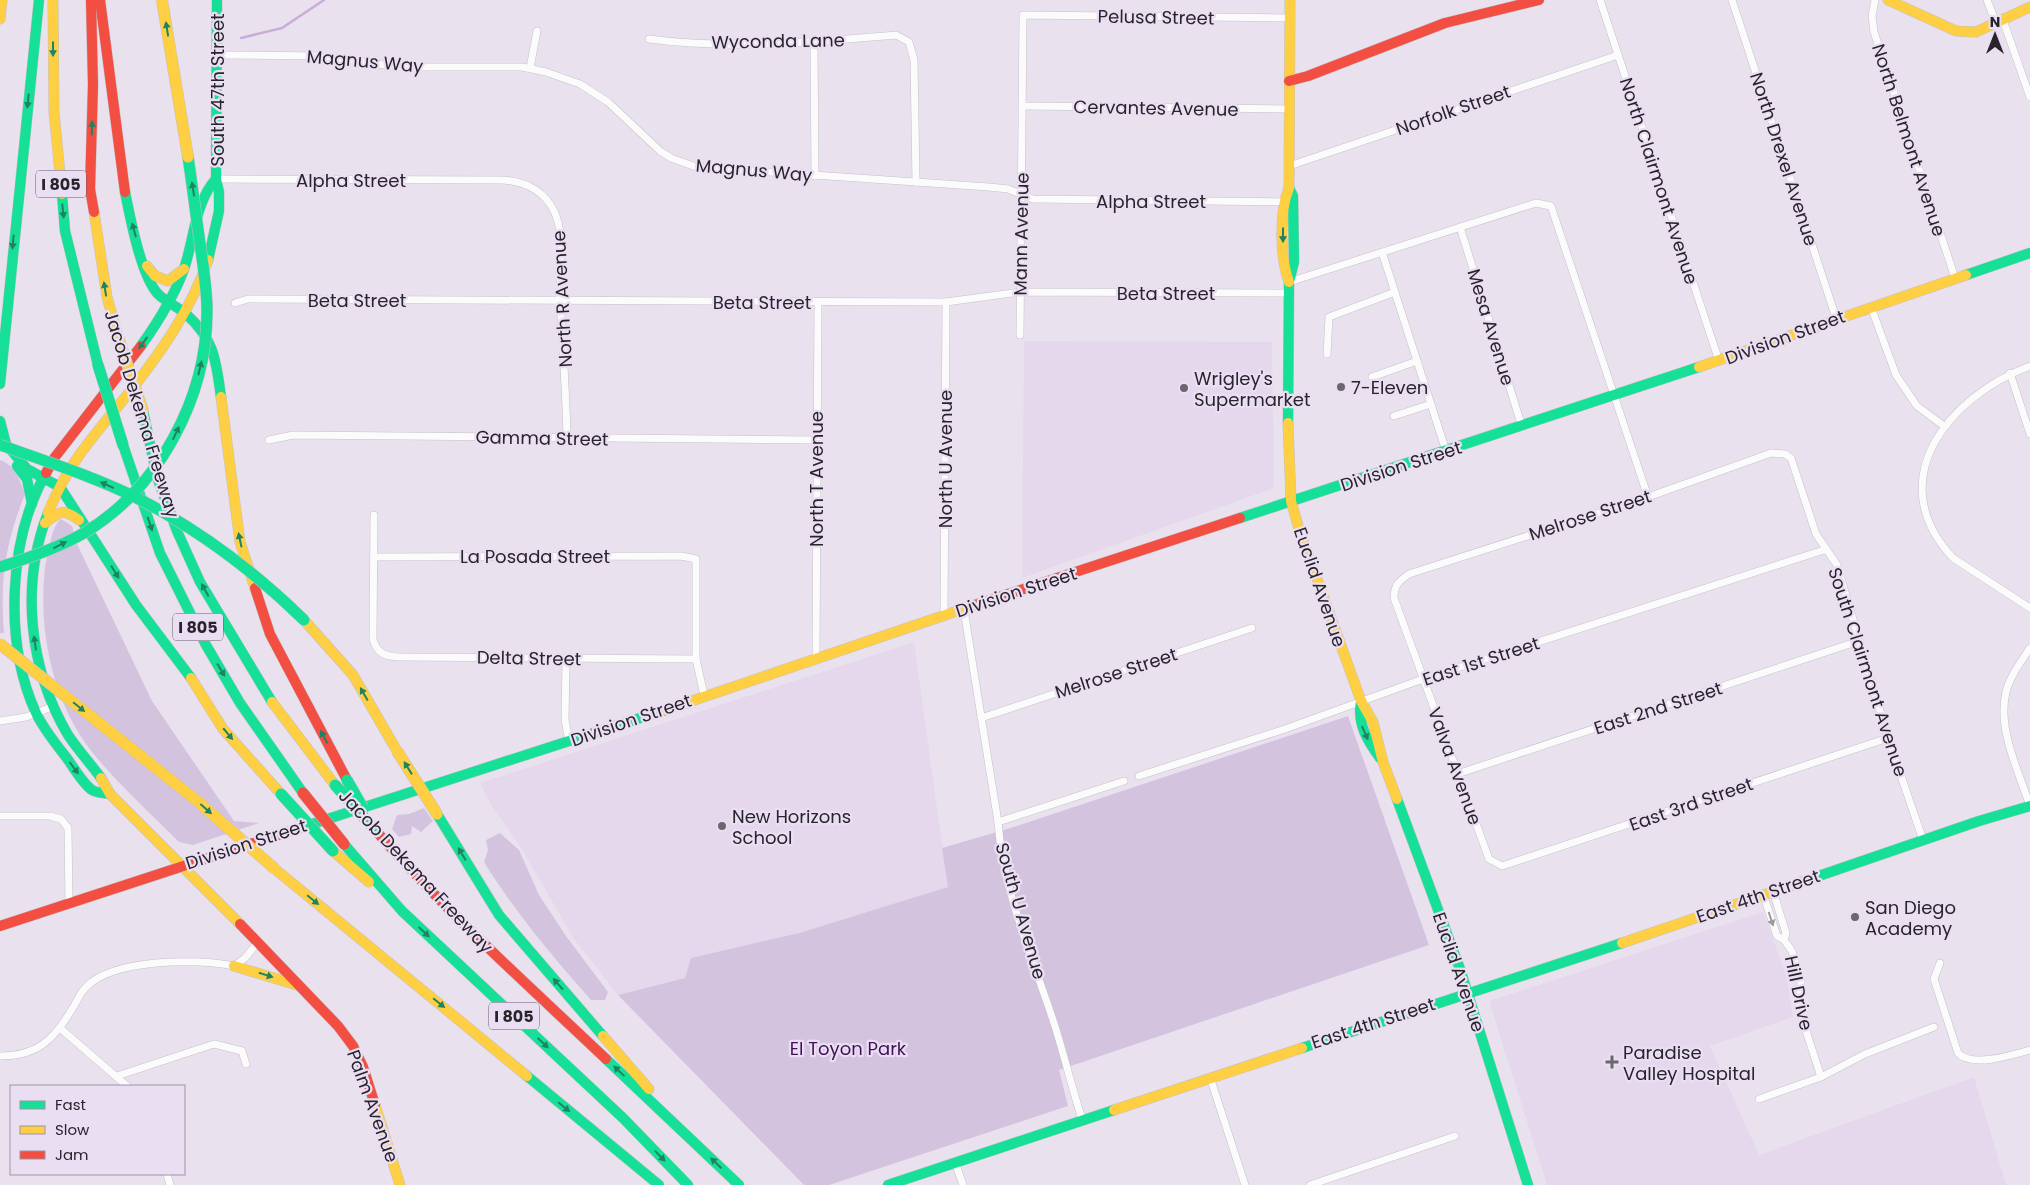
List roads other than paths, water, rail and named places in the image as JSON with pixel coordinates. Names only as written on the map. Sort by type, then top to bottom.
[{"type":"main road","points":[[0,19],[2,0]]},
{"type":"main road","points":[[0,384],[39,0]]},
{"type":"main road","name":"Jacob Dekema Freeway","points":[[53,0],[54,112],[65,231],[98,365],[123,445],[160,553],[206,645],[240,703],[303,793],[402,911],[623,1118],[688,1185]]},
{"type":"main road","name":"Jacob Dekema Freeway","points":[[91,0],[93,85],[90,189],[106,297],[144,411],[157,477],[177,531],[200,582],[264,692],[335,785],[408,868],[486,946],[739,1185]]},
{"type":"main road","points":[[100,0],[120,162],[140,254],[147,277],[158,294],[185,313],[196,324],[215,353],[240,542],[270,634],[347,780],[377,832]]},
{"type":"main road","points":[[0,567],[44,553],[86,532],[121,505],[148,480],[168,450],[185,414],[200,370],[207,321],[205,281],[196,210],[162,0]]},
{"type":"main road","name":"South 47th Street","points":[[110,794],[105,782],[69,736],[54,706],[35,648],[32,618],[34,563],[45,523],[60,487],[80,451],[128,394],[166,343],[196,294],[211,255],[221,194],[216,180],[217,0]]},
{"type":"main road","points":[[1289,287],[1283,266],[1283,202],[1289,188],[1290,0]]},
{"type":"main road","points":[[1289,81],[1308,76],[1445,23],[1539,0]]},
{"type":"main road","points":[[1888,0],[1956,31],[1976,32],[2030,6]]},
{"type":"main road","name":"South 47th Street","points":[[110,794],[92,790],[56,744],[36,713],[23,672],[14,618],[17,562],[24,529],[43,478],[60,451],[146,340],[170,302],[184,270],[206,190],[216,180]]},
{"type":"main road","points":[[1289,188],[1293,196],[1294,219],[1294,262],[1289,287]]},
{"type":"main road","name":"Division Street","points":[[0,926],[182,865],[569,741],[816,657],[964,610],[1291,501],[1522,427],[2030,253]]},
{"type":"main road","points":[[140,254],[152,273],[160,280],[168,281],[184,270]]},
{"type":"main road","name":"Euclid Avenue","points":[[1289,287],[1288,419],[1291,501],[1299,529],[1360,701],[1357,715],[1366,738],[1383,762],[1467,994],[1528,1185]]},
{"type":"main road","points":[[0,421],[3,444],[27,479],[32,504]]},
{"type":"main road","points":[[3,444],[27,469],[60,487],[136,605],[182,664],[223,729],[333,851],[402,911]]},
{"type":"main road","points":[[3,444],[82,474],[152,505],[236,558],[269,585],[304,620],[353,675],[397,751],[499,915],[693,1140]]},
{"type":"main road","points":[[45,523],[59,512],[67,512],[84,524]]},
{"type":"main road","points":[[0,644],[196,800],[275,869],[659,1185]]},
{"type":"main road","name":"Palm Avenue","points":[[110,794],[258,942],[353,1046],[363,1067],[400,1185]]},
{"type":"main road","name":"East 4th Street","points":[[888,1185],[1082,1119],[1467,994],[2030,806]]},
{"type":"main road","points":[[234,966],[299,985]]},
{"type":"street","name":"North Clairmont Avenue","points":[[1600,0],[1719,361]]},
{"type":"street","name":"North Drexel Avenue","points":[[1732,0],[1836,318]]},
{"type":"street","name":"North Belmont Avenue","points":[[1875,0],[1872,16],[1874,32],[1954,278]]},
{"type":"street","points":[[1987,0],[2000,21],[2030,97]]},
{"type":"street","name":"Pelusa Street","points":[[1023,15],[1289,18]]},
{"type":"street","name":"Mann Avenue","points":[[1020,335],[1023,15]]},
{"type":"street","points":[[530,68],[537,31]]},
{"type":"street","name":"Wyconda Lane","points":[[649,39],[740,44],[814,43],[896,35],[906,39],[909,42],[914,60],[916,182]]},
{"type":"street","points":[[814,43],[815,176]]},
{"type":"street","name":"Magnus Way","points":[[217,55],[324,56],[398,67],[530,68],[580,84],[608,102],[654,146],[671,158],[696,167],[1008,189],[1020,194]]},
{"type":"street","name":"Norfolk Street","points":[[1289,166],[1618,55]]},
{"type":"street","name":"Cervantes Avenue","points":[[1023,106],[1289,109]]},
{"type":"street","name":"Alpha Street","points":[[216,180],[486,180]]},
{"type":"street","name":"North R Avenue","points":[[486,180],[523,183],[542,194],[554,210],[560,233],[560,301],[568,438]]},
{"type":"street","name":"Alpha Street","points":[[1020,194],[1033,199],[1283,202]]},
{"type":"street","name":"Beta Street","points":[[235,303],[248,299],[946,302],[1020,292],[1289,287],[1382,252],[1536,203],[1551,206],[1614,396]]},
{"type":"street","name":"Mesa Avenue","points":[[1460,227],[1522,427]]},
{"type":"street","points":[[1382,252],[1446,451]]},
{"type":"street","points":[[1327,354],[1329,317],[1395,292]]},
{"type":"street","name":"North T Avenue","points":[[816,657],[818,302]]},
{"type":"street","name":"North U Avenue","points":[[944,616],[946,302]]},
{"type":"street","points":[[1871,306],[1896,375],[1917,406],[1944,426]]},
{"type":"street","points":[[1372,377],[1417,361]]},
{"type":"street","points":[[2030,366],[2010,373],[1978,392],[1944,426],[1928,454],[1923,476],[1924,508],[1932,530],[1953,558],[2030,608]]},
{"type":"street","points":[[2010,373],[2030,434]]},
{"type":"street","points":[[1614,396],[1648,497]]},
{"type":"street","points":[[1394,416],[1431,404]]},
{"type":"street","name":"Gamma Street","points":[[269,440],[293,435],[816,440]]},
{"type":"street","name":"Melrose Street","points":[[1397,582],[1409,574],[1648,497],[1772,452],[1785,454]]},
{"type":"street","name":"South Clairmont Avenue","points":[[1785,454],[1791,458],[1816,534],[1824,550],[1837,565],[1888,738],[1924,840]]},
{"type":"street","points":[[374,516],[374,556]]},
{"type":"street","name":"East 1st Street","points":[[1139,776],[1285,729],[1423,679],[1824,550]]},
{"type":"street","name":"La Posada Street","points":[[374,556],[681,556],[696,559],[696,659]]},
{"type":"street","name":"Delta Street","points":[[374,556],[373,638],[376,649],[393,657],[696,659]]},
{"type":"street","name":"Valva Avenue","points":[[1397,582],[1394,598],[1457,774],[1490,859],[1494,863]]},
{"type":"street","name":"South U Avenue","points":[[964,610],[998,822],[1000,848],[1020,922],[1066,1061],[1082,1119]]},
{"type":"street","name":"Melrose Street","points":[[981,718],[1252,628]]},
{"type":"street","name":"East 2nd Street","points":[[1457,774],[1859,642]]},
{"type":"street","points":[[2030,648],[2014,672],[2004,703],[2006,731],[2030,806]]},
{"type":"street","points":[[566,659],[565,720],[569,741]]},
{"type":"street","points":[[696,659],[704,695]]},
{"type":"street","points":[[0,721],[36,713],[54,706]]},
{"type":"street","name":"East 3rd Street","points":[[1494,863],[1502,866],[1510,865],[1888,738]]},
{"type":"street","points":[[998,822],[1124,781]]},
{"type":"street","points":[[0,816],[50,816],[61,819],[68,828],[69,903]]},
{"type":"street","name":"Hill Drive","points":[[1768,893],[1777,936],[1784,940],[1792,951],[1801,981],[1799,1009],[1822,1077]]},
{"type":"street","points":[[0,1056],[21,1055],[44,1045],[61,1028],[86,987],[102,975],[122,968],[182,961],[210,961],[234,966],[245,958],[258,942]]},
{"type":"street","points":[[1940,963],[1934,978],[1958,1053],[1963,1058],[1975,1060],[1992,1058],[2030,1050]]},
{"type":"street","points":[[61,1028],[126,1085]]},
{"type":"street","points":[[1759,1099],[1822,1077],[1865,1054],[1934,1028]]},
{"type":"street","points":[[117,1076],[214,1044],[242,1051],[246,1064]]},
{"type":"street","points":[[1210,1077],[1245,1185]]},
{"type":"street","points":[[1310,1185],[1455,1136]]},
{"type":"street","points":[[955,1162],[962,1185]]},
{"type":"waterway","points":[[241,38],[282,28],[324,0]]},
{"type":"place","name":"7-Eleven","points":[[1341,387]]},
{"type":"place","name":"Wrigley's Supermarket","points":[[1184,388]]},
{"type":"place","name":"New Horizons School","points":[[722,826]]},
{"type":"place","name":"San Diego Academy","points":[[1855,917]]},
{"type":"place","name":"Paradise Valley Hospital","points":[[1612,1062]]},
{"type":"park label","name":"El Toyon Park","points":[[848,1048]]}]
